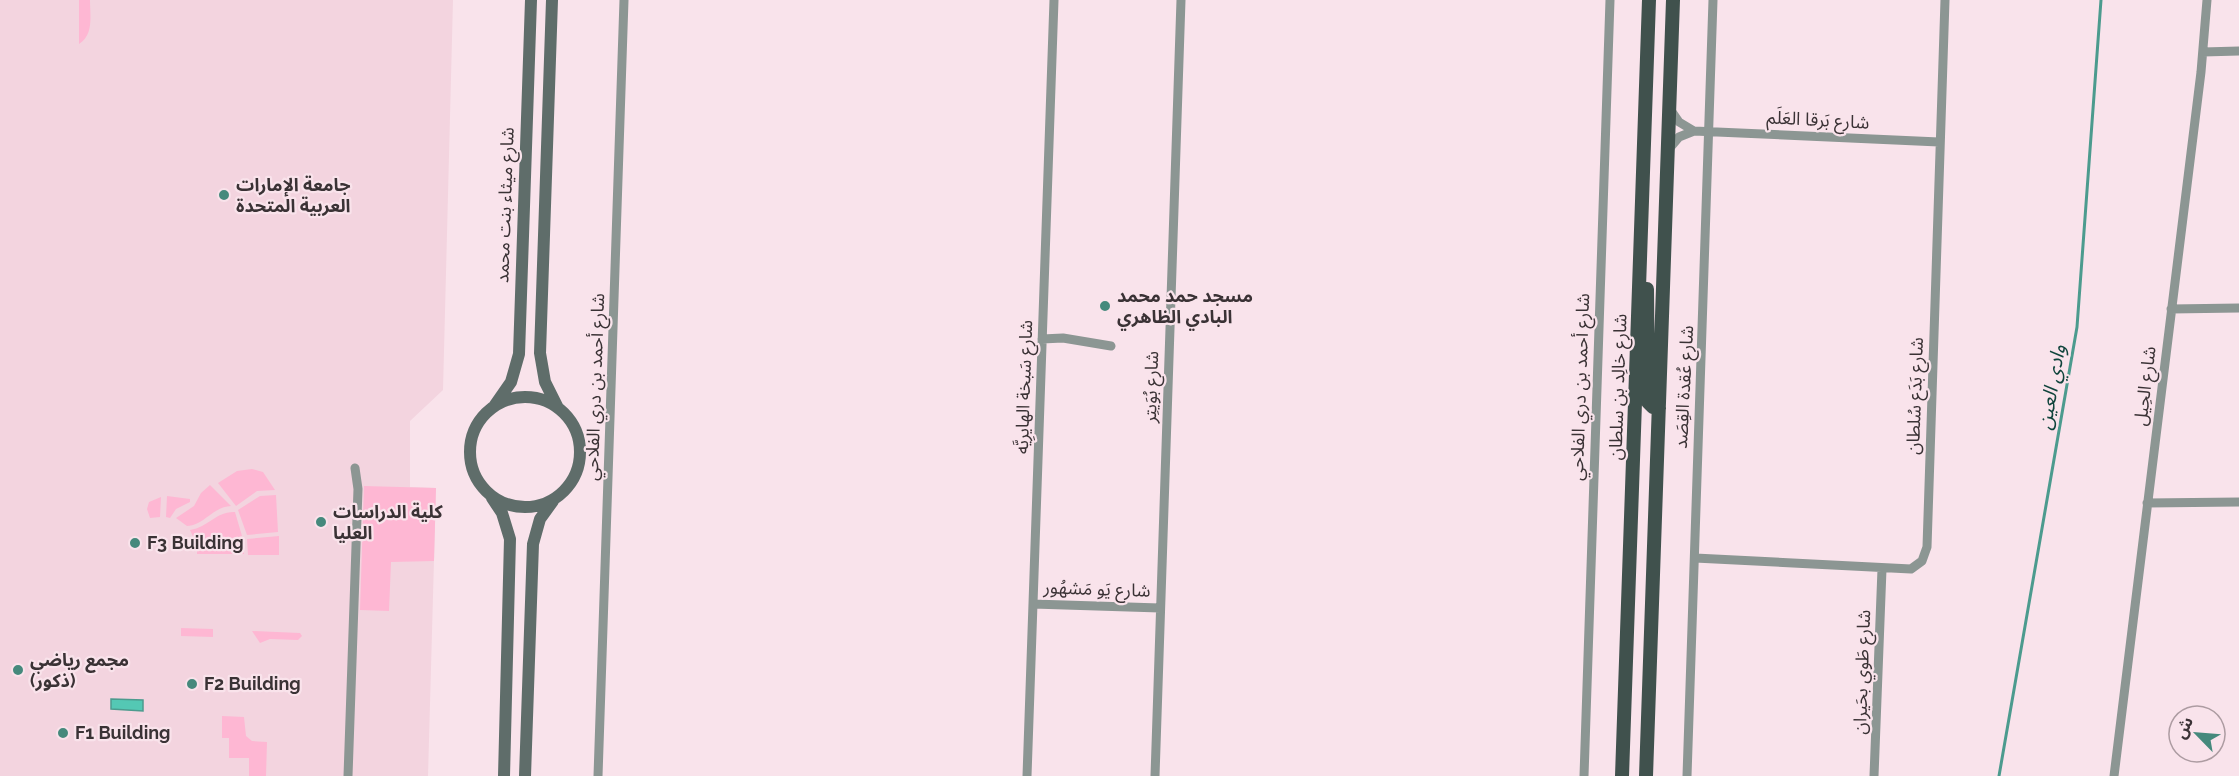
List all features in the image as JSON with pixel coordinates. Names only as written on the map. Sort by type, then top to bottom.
[{"type":"main road","name":"شارع ميثاء بنت محمد","points":[[495,405],[511,382],[519,354],[531,0]]},
{"type":"main road","points":[[525,776],[533,544],[540,519],[573,478],[580,453],[574,428],[558,408],[545,382],[540,353],[552,0]]},
{"type":"main road","name":"شارع خالِد بن سلطان","points":[[1622,776],[1649,0]]},
{"type":"main road","points":[[1646,776],[1673,0]]},
{"type":"main road","points":[[1640,270],[1648,294],[1648,402],[1653,407],[1659,408]]},
{"type":"main road","points":[[504,776],[510,540],[502,513],[472,468],[471,442],[477,425],[495,405],[522,396],[541,399],[558,408]]},
{"type":"main road","points":[[485,490],[501,502],[519,507],[538,505],[556,498]]},
{"type":"street","name":"شارع أحمد بن دري الفلاحي","points":[[598,776],[624,0]]},
{"type":"street","name":"شارع سَبخة الهايرِيَّه","points":[[1027,776],[1054,0]]},
{"type":"street","name":"شارع بُوَيتِر","points":[[1155,776],[1181,0]]},
{"type":"street","name":"شارع أحمد بن دري الفلاحي","points":[[1584,776],[1610,0]]},
{"type":"street","name":"شارع عُقدة القِصَد","points":[[1687,776],[1713,0]]},
{"type":"street","name":"شارع بَدَع سُلطان","points":[[1695,558],[1882,569],[1915,567],[1925,556],[1945,0]]},
{"type":"street","name":"شارع الحِيل","points":[[2114,776],[2203,52],[2207,0]]},
{"type":"street","points":[[2203,52],[2239,51]]},
{"type":"street","points":[[1669,107],[1679,122],[1694,131]]},
{"type":"street","points":[[1668,150],[1679,137],[1694,131]]},
{"type":"street","name":"شارع بَرقا العَلَم","points":[[1694,131],[1939,142]]},
{"type":"street","points":[[2171,309],[2239,308]]},
{"type":"street","points":[[1042,339],[1063,338],[1111,346]]},
{"type":"street","points":[[348,776],[358,489],[355,468]]},
{"type":"street","points":[[2147,503],[2239,502]]},
{"type":"street","name":"شارع طَوي بحَيران","points":[[1874,776],[1882,569]]},
{"type":"street","name":"شارع يَو مَشهُور","points":[[1033,604],[1160,608]]},
{"type":"shaded area","name":"جامعة الإمارات العربية المتحدة","points":[[0,0],[453,0],[443,390],[410,421],[410,487],[436,488],[428,776],[0,776]]},
{"type":"shaded area","points":[[79,0],[90,0],[90,18],[87,35],[79,44]]},
{"type":"shaded area","points":[[252,469],[263,472],[275,490],[257,491],[236,506],[218,483],[237,471]]},
{"type":"shaded area","points":[[210,485],[231,506],[219,509],[193,525],[187,526],[176,518],[194,506],[201,493]]},
{"type":"shaded area","points":[[364,486],[436,488],[434,561],[391,562],[389,611],[360,610]]},
{"type":"shaded area","points":[[276,495],[278,532],[247,535],[238,510],[260,496]]},
{"type":"shaded area","points":[[167,496],[190,499],[190,502],[176,509],[170,518],[166,517]]},
{"type":"shaded area","points":[[161,497],[160,517],[150,518],[147,509],[149,502]]},
{"type":"shaded area","points":[[235,512],[242,536],[196,543],[190,530],[202,526],[217,516]]},
{"type":"shaded area","points":[[279,536],[279,555],[248,555],[247,539]]},
{"type":"shaded area","points":[[243,540],[244,554],[197,554],[197,548]]},
{"type":"shaded area","points":[[181,628],[213,629],[213,637],[181,636]]},
{"type":"shaded area","points":[[252,631],[300,633],[302,636],[298,640],[270,639],[260,643]]},
{"type":"shaded area","points":[[111,699],[143,700],[143,711],[111,709]]},
{"type":"shaded area","points":[[222,716],[244,717],[246,736],[252,741],[267,742],[266,776],[249,776],[249,758],[229,758],[229,738],[222,738]]},
{"type":"waterway","name":"وادي العين","points":[[1999,776],[2077,327],[2101,0]]},
{"type":"place","name":"جامعة الإمارات العربية المتحدة","points":[[224,195]]},
{"type":"place","name":"مسجد حمد محمد البادي الظاهري","points":[[1105,306]]},
{"type":"place","name":"كلية الدراسات العليا","points":[[321,522]]},
{"type":"place","name":"F3 Building","points":[[135,543]]},
{"type":"place","name":"مجمع رياضي (ذكور)","points":[[18,670]]},
{"type":"place","name":"F2 Building","points":[[192,684]]},
{"type":"place","name":"F1 Building","points":[[63,733]]}]
